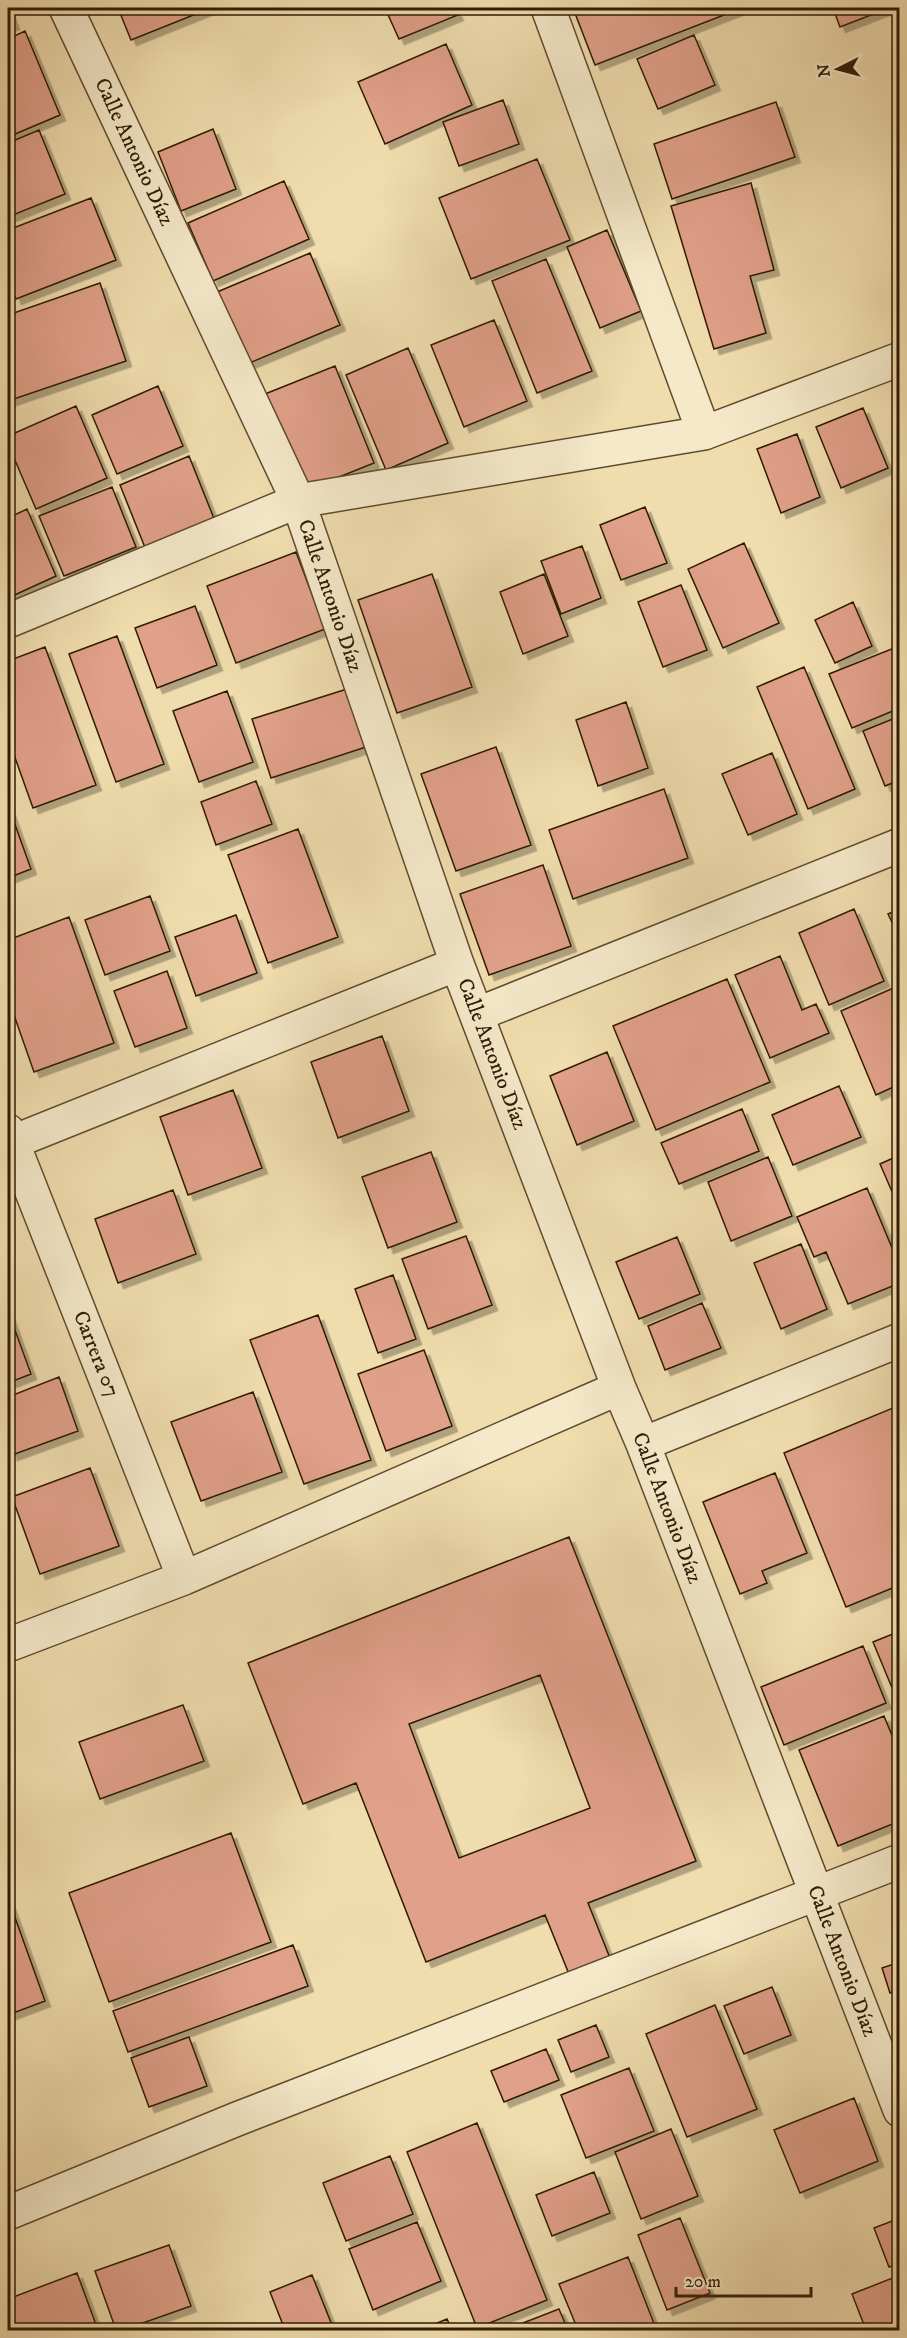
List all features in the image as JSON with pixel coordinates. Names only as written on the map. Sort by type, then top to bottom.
[{"type":"street","name":"Calle Antonio Díaz","points":[[66,8],[298,501],[457,964],[900,2110]]},
{"type":"street","points":[[548,8],[704,433]]},
{"type":"street","points":[[8,621],[298,501],[704,433],[900,359]]},
{"type":"street","points":[[478,1014],[900,845]]},
{"type":"street","points":[[9,1139],[457,964]]},
{"type":"street","name":"Carrera 07","points":[[9,1139],[184,1578]]},
{"type":"street","points":[[643,1444],[900,1340]]},
{"type":"street","points":[[8,1645],[184,1578],[619,1388]]},
{"type":"street","points":[[8,2213],[237,2119],[900,1861]]},
{"type":"building","points":[[8,8],[14,24],[8,26]]},
{"type":"building","points":[[118,8],[211,8],[131,40]]},
{"type":"building","points":[[385,8],[454,8],[458,15],[399,39]]},
{"type":"building","points":[[573,8],[742,8],[595,65]]},
{"type":"building","points":[[833,8],[889,8],[840,27]]},
{"type":"building","points":[[25,31],[60,115],[8,137],[8,39]]},
{"type":"building","points":[[694,35],[715,85],[658,109],[637,59]]},
{"type":"building","points":[[446,44],[472,105],[385,144],[358,82]]},
{"type":"building","points":[[503,100],[519,144],[459,166],[443,122]]},
{"type":"building","points":[[776,102],[795,157],[672,199],[654,144]]},
{"type":"building","points":[[213,129],[236,189],[181,211],[158,152]]},
{"type":"building","points":[[39,130],[65,194],[8,217],[8,143]]},
{"type":"building","points":[[537,159],[570,240],[471,279],[439,198]]},
{"type":"building","points":[[284,181],[309,239],[213,281],[188,223]]},
{"type":"building","points":[[751,183],[774,270],[750,276],[766,333],[714,349],[671,206]]},
{"type":"building","points":[[91,198],[116,260],[16,299],[8,278],[8,230]]},
{"type":"building","points":[[607,230],[641,311],[600,328],[567,247]]},
{"type":"building","points":[[310,253],[340,325],[240,367],[210,295]]},
{"type":"building","points":[[546,259],[592,371],[537,393],[492,281]]},
{"type":"building","points":[[100,283],[126,361],[8,401],[8,315]]},
{"type":"building","points":[[494,320],[527,401],[464,427],[431,345]]},
{"type":"building","points":[[408,348],[448,443],[386,470],[346,375]]},
{"type":"building","points":[[335,366],[374,463],[304,491],[265,394]]},
{"type":"building","points":[[158,386],[183,446],[117,474],[92,415]]},
{"type":"building","points":[[76,406],[107,478],[36,509],[8,444],[8,436]]},
{"type":"building","points":[[863,408],[888,468],[841,488],[816,427]]},
{"type":"building","points":[[797,434],[820,497],[781,513],[757,449]]},
{"type":"building","points":[[189,456],[217,526],[148,555],[120,485]]},
{"type":"building","points":[[112,487],[136,547],[64,576],[39,516]]},
{"type":"building","points":[[645,507],[667,563],[621,580],[600,525]]},
{"type":"building","points":[[27,509],[56,576],[8,598],[8,518]]},
{"type":"building","points":[[744,543],[779,623],[723,648],[688,569]]},
{"type":"building","points":[[582,546],[601,598],[561,614],[541,561]]},
{"type":"building","points":[[296,552],[325,629],[236,663],[207,586]]},
{"type":"building","points":[[432,574],[472,687],[397,713],[358,600]]},
{"type":"building","points":[[544,574],[568,636],[523,654],[500,592]]},
{"type":"building","points":[[681,585],[707,650],[663,667],[638,602]]},
{"type":"building","points":[[853,602],[872,646],[835,663],[815,620]]},
{"type":"building","points":[[195,606],[217,665],[157,688],[135,628]]},
{"type":"building","points":[[117,636],[164,764],[116,782],[69,654]]},
{"type":"building","points":[[899,646],[900,708],[852,728],[829,674]]},
{"type":"building","points":[[45,647],[96,785],[33,808],[8,738],[8,661]]},
{"type":"building","points":[[804,667],[855,789],[808,809],[757,687]]},
{"type":"building","points":[[347,689],[366,747],[271,778],[252,719]]},
{"type":"building","points":[[227,691],[253,762],[199,782],[173,711]]},
{"type":"building","points":[[626,702],[648,768],[598,786],[576,720]]},
{"type":"building","points":[[900,716],[900,780],[885,786],[863,731]]},
{"type":"building","points":[[496,747],[531,845],[456,871],[421,774]]},
{"type":"building","points":[[772,753],[797,814],[748,835],[722,774]]},
{"type":"building","points":[[256,781],[272,824],[216,845],[201,802]]},
{"type":"building","points":[[664,789],[688,858],[573,899],[549,830]]},
{"type":"building","points":[[8,805],[31,869],[8,878]]},
{"type":"building","points":[[298,829],[338,937],[268,963],[228,855]]},
{"type":"building","points":[[543,865],[571,946],[489,975],[460,894]]},
{"type":"building","points":[[150,896],[170,951],[105,975],[85,920]]},
{"type":"building","points":[[854,909],[884,981],[829,1005],[799,933]]},
{"type":"building","points":[[900,909],[900,939],[888,914]]},
{"type":"building","points":[[236,915],[257,973],[196,996],[175,937]]},
{"type":"building","points":[[69,917],[114,1043],[34,1072],[8,998],[8,940]]},
{"type":"building","points":[[780,956],[802,1010],[816,1004],[829,1033],[770,1058],[735,975]]},
{"type":"building","points":[[167,971],[187,1028],[135,1047],[114,991]]},
{"type":"building","points":[[727,979],[770,1082],[656,1130],[613,1026]]},
{"type":"building","points":[[898,986],[900,1084],[876,1095],[841,1011]]},
{"type":"building","points":[[382,1036],[409,1111],[338,1138],[311,1062]]},
{"type":"building","points":[[607,1052],[634,1121],[577,1145],[550,1076]]},
{"type":"building","points":[[839,1086],[861,1137],[793,1165],[772,1115]]},
{"type":"building","points":[[233,1090],[262,1168],[188,1195],[160,1117]]},
{"type":"building","points":[[742,1109],[759,1151],[679,1184],[661,1143]]},
{"type":"building","points":[[431,1152],[457,1222],[388,1248],[362,1177]]},
{"type":"building","points":[[900,1155],[900,1210],[880,1164]]},
{"type":"building","points":[[768,1157],[792,1216],[731,1241],[708,1182]]},
{"type":"building","points":[[867,1188],[900,1267],[900,1283],[848,1304],[826,1252],[814,1257],[797,1217]]},
{"type":"building","points":[[173,1190],[196,1254],[118,1283],[95,1219]]},
{"type":"building","points":[[466,1236],[492,1305],[428,1329],[402,1259]]},
{"type":"building","points":[[677,1237],[700,1294],[639,1319],[616,1262]]},
{"type":"building","points":[[801,1244],[827,1309],[781,1329],[754,1263]]},
{"type":"building","points":[[393,1275],[416,1339],[378,1353],[355,1289]]},
{"type":"building","points":[[702,1303],[721,1348],[665,1370],[648,1326]]},
{"type":"building","points":[[8,1311],[31,1374],[8,1383]]},
{"type":"building","points":[[318,1315],[371,1460],[304,1484],[250,1340]]},
{"type":"building","points":[[424,1350],[452,1426],[386,1451],[358,1374]]},
{"type":"building","points":[[59,1377],[78,1431],[12,1455],[8,1442],[8,1397]]},
{"type":"building","points":[[253,1392],[282,1472],[201,1501],[171,1422]]},
{"type":"building","points":[[900,1405],[900,1585],[846,1607],[784,1453]]},
{"type":"building","points":[[90,1468],[119,1546],[40,1574],[12,1497]]},
{"type":"building","points":[[775,1473],[807,1553],[762,1571],[767,1583],[740,1594],[703,1502]]},
{"type":"building","points":[[569,1537],[696,1861],[588,1903],[610,1958],[569,1974],[545,1915],[426,1962],[356,1783],[303,1804],[248,1663]],"holes":[[[540,1675],[590,1808],[459,1858],[409,1724]]]},
{"type":"building","points":[[900,1631],[900,1707],[873,1642]]},
{"type":"building","points":[[863,1646],[886,1703],[784,1745],[761,1687]]},
{"type":"building","points":[[183,1705],[204,1761],[100,1799],[79,1742]]},
{"type":"building","points":[[884,1716],[900,1755],[900,1821],[838,1846],[799,1750]]},
{"type":"building","points":[[231,1833],[271,1942],[109,2002],[69,1893]]},
{"type":"building","points":[[8,1898],[45,2001],[8,2015]]},
{"type":"building","points":[[293,1945],[308,1986],[128,2052],[113,2011]]},
{"type":"building","points":[[900,1962],[900,1989],[890,1993],[882,1968]]},
{"type":"building","points":[[772,1987],[791,2035],[744,2054],[724,2006]]},
{"type":"building","points":[[715,2005],[757,2109],[687,2137],[646,2034]]},
{"type":"building","points":[[596,2025],[609,2057],[571,2072],[558,2040]]},
{"type":"building","points":[[189,2037],[207,2086],[149,2107],[131,2058]]},
{"type":"building","points":[[546,2049],[559,2080],[504,2102],[491,2071]]},
{"type":"building","points":[[629,2068],[654,2131],[586,2158],[561,2095]]},
{"type":"building","points":[[854,2098],[878,2161],[800,2193],[774,2130]]},
{"type":"building","points":[[477,2123],[547,2300],[477,2328],[407,2152]]},
{"type":"building","points":[[671,2129],[698,2196],[641,2219],[615,2152]]},
{"type":"building","points":[[390,2156],[413,2214],[346,2241],[323,2183]]},
{"type":"building","points":[[594,2172],[610,2213],[552,2236],[536,2195]]},
{"type":"building","points":[[680,2218],[710,2293],[667,2310],[638,2235]]},
{"type":"building","points":[[900,2218],[900,2263],[889,2267],[874,2228]]},
{"type":"building","points":[[417,2222],[441,2281],[373,2310],[349,2249]]},
{"type":"building","points":[[169,2245],[191,2306],[123,2330],[116,2330],[95,2271]]},
{"type":"building","points":[[628,2257],[655,2326],[645,2330],[578,2330],[559,2284]]},
{"type":"building","points":[[77,2273],[98,2330],[12,2330],[8,2317],[8,2299]]},
{"type":"building","points":[[312,2275],[334,2330],[285,2330],[270,2292]]},
{"type":"building","points":[[900,2275],[900,2330],[866,2330],[852,2294]]},
{"type":"building","points":[[559,2309],[568,2330],[505,2330]]},
{"type":"building","points":[[447,2319],[452,2330],[420,2330]]},
{"type":"building","points":[[842,2325],[844,2330],[825,2330]]}]
